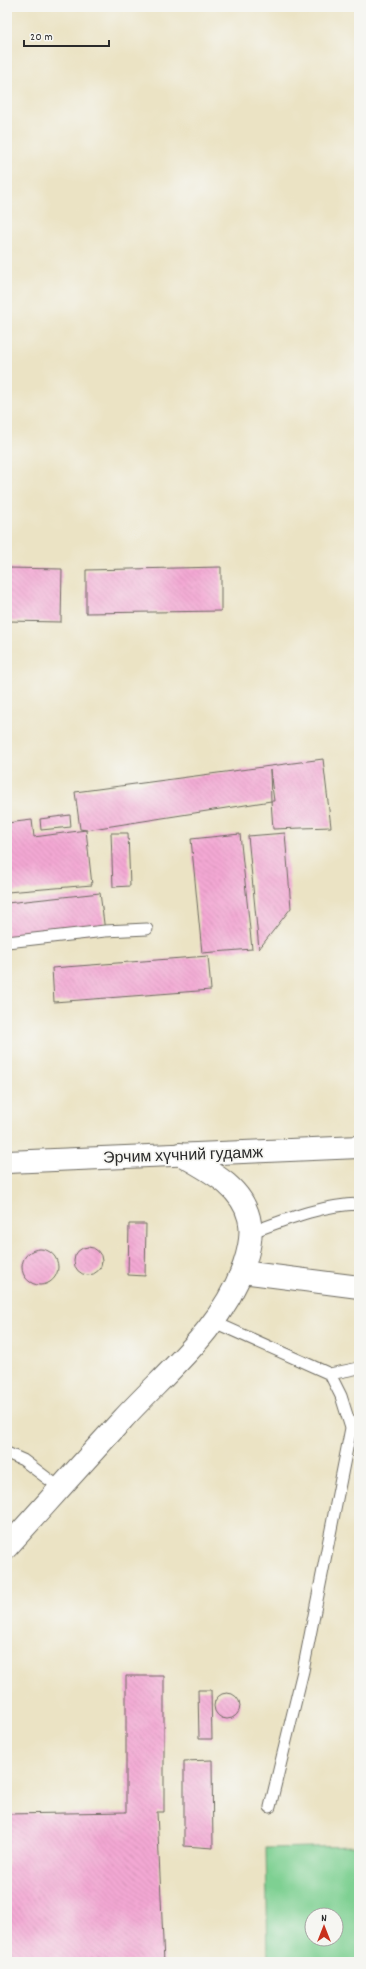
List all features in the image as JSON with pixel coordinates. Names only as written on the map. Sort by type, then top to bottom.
[{"type":"street","name":"Эрчим хүчний гудамж","points":[[7,1162],[359,1147]]},
{"type":"street","points":[[7,1547],[129,1413],[193,1347],[214,1322],[231,1296],[242,1272],[248,1253],[252,1232],[249,1217],[243,1202],[230,1186],[180,1154]]},
{"type":"street","points":[[242,1272],[359,1287]]},
{"type":"lane","points":[[7,942],[105,931],[147,929]]},
{"type":"lane","points":[[252,1232],[306,1212],[342,1205],[359,1204]]},
{"type":"lane","points":[[214,1322],[330,1374],[359,1368]]},
{"type":"lane","points":[[270,1807],[303,1671],[351,1428],[341,1396],[330,1374]]},
{"type":"lane","points":[[7,1453],[24,1460],[60,1488]]},
{"type":"green space","points":[[359,1846],[359,1962],[268,1962],[266,1848]]},
{"type":"building","points":[[221,567],[221,611],[86,613],[86,570]]},
{"type":"building","points":[[7,568],[62,569],[61,622],[7,621]]},
{"type":"building","points":[[323,759],[331,827],[273,829],[271,801],[86,830],[80,829],[75,792]],"holes":[[[270,770],[274,801],[271,801]]]},
{"type":"building","points":[[70,815],[71,827],[41,830],[40,819]]},
{"type":"building","points":[[32,820],[34,837],[86,830],[92,885],[7,892],[7,823]]},
{"type":"building","points":[[111,833],[128,833],[130,886],[113,887]]},
{"type":"building","points":[[285,833],[291,908],[259,949],[248,836]]},
{"type":"building","points":[[240,834],[252,949],[202,953],[191,839]]},
{"type":"building","points":[[100,893],[105,931],[7,942],[7,903]]},
{"type":"building","points":[[208,956],[211,990],[54,1002],[52,968]]},
{"type":"building","points":[[129,1224],[146,1224],[145,1276],[128,1275]]},
{"type":"building","points":[[88,1247],[98,1251],[102,1261],[98,1271],[88,1275],[78,1271],[74,1261],[78,1251]]},
{"type":"building","points":[[40,1249],[50,1252],[55,1257],[58,1267],[55,1277],[50,1282],[40,1285],[30,1282],[25,1277],[22,1267],[25,1257],[30,1252]]},
{"type":"building","points":[[126,1676],[164,1676],[164,1812],[157,1812],[164,1962],[7,1962],[7,1814],[126,1812]]},
{"type":"building","points":[[198,1690],[211,1690],[212,1739],[199,1739]]},
{"type":"building","points":[[227,1693],[236,1697],[240,1706],[236,1715],[227,1719],[218,1715],[214,1706],[218,1697]]},
{"type":"building","points":[[212,1760],[213,1848],[184,1846],[184,1761]]}]
